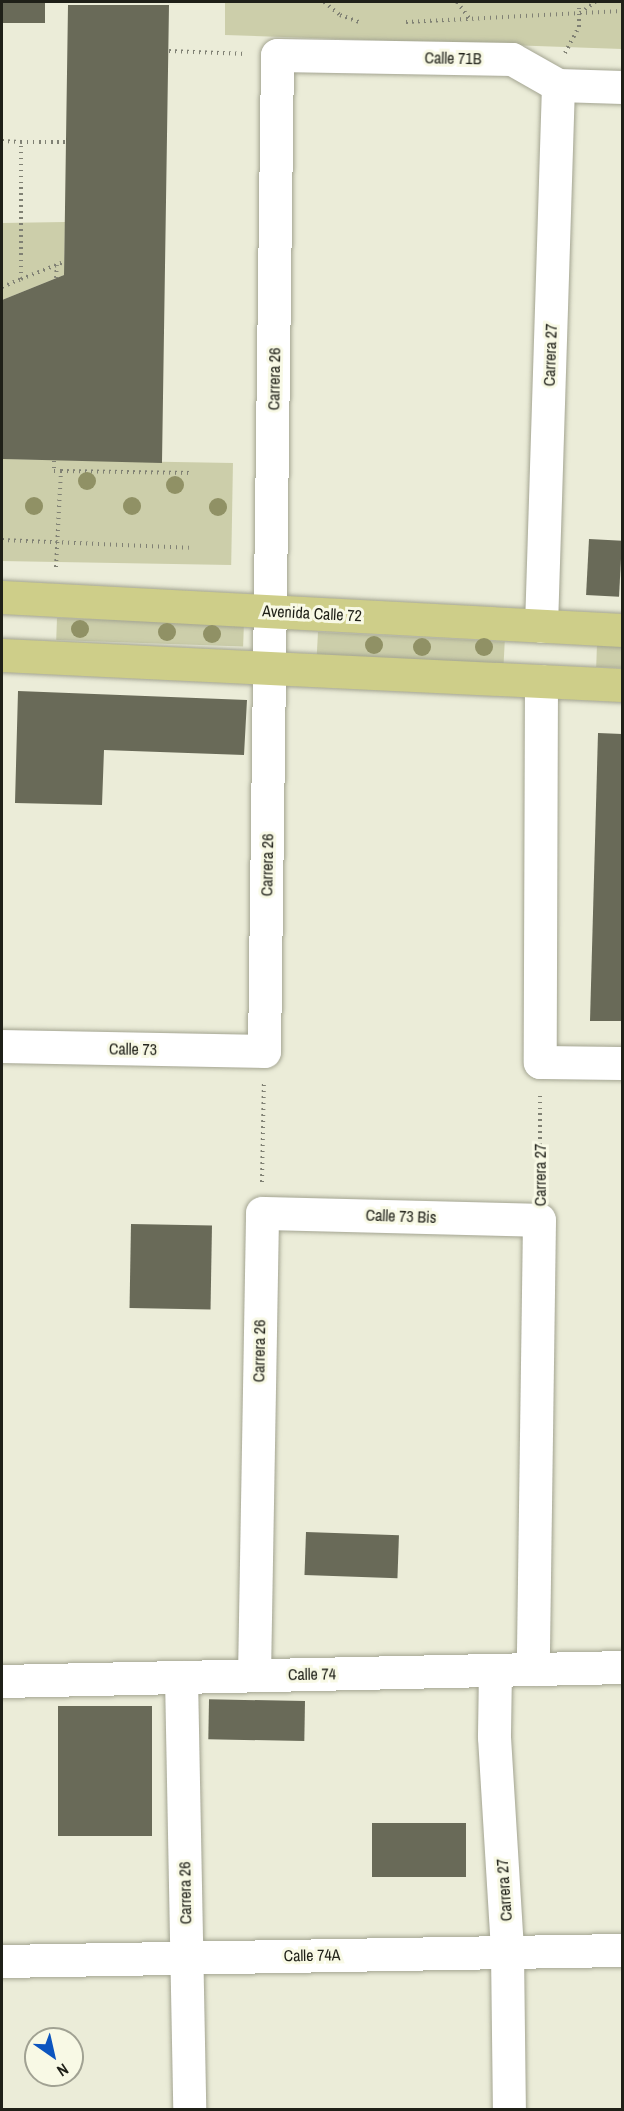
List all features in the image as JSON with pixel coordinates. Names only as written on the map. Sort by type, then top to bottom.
[{"type":"main road","name":"Avenida Calle 72","points":[[2,597],[622,630]]},
{"type":"main road","points":[[2,655],[622,685]]},
{"type":"street","name":"Calle 71B","points":[[277,55],[512,59],[558,85],[622,87]]},
{"type":"street","name":"Carrera 26","points":[[264,1052],[272,611],[277,55]]},
{"type":"street","name":"Carrera 27","points":[[541,626],[558,85]]},
{"type":"street","points":[[541,681],[540,1062],[622,1063]]},
{"type":"street","name":"Calle 73","points":[[2,1046],[264,1052]]},
{"type":"street","name":"Carrera 26","points":[[254,1675],[262,1213]]},
{"type":"street","name":"Calle 73 Bis","points":[[262,1213],[539,1220]]},
{"type":"street","name":"Carrera 27","points":[[533,1669],[539,1220]]},
{"type":"street","name":"Calle 74","points":[[2,1681],[622,1667]]},
{"type":"street","name":"Carrera 27","points":[[495,1670],[494,1737],[507,1952],[509,2109]]},
{"type":"street","name":"Carrera 26","points":[[181,1677],[189,2109]]},
{"type":"street","name":"Calle 74A","points":[[2,1961],[622,1950]]},
{"type":"path","points":[[324,2],[340,15],[366,24]]},
{"type":"path","points":[[457,2],[469,19]]},
{"type":"path","points":[[558,85],[557,67],[579,27],[579,2]]},
{"type":"path","points":[[580,14],[595,2]]},
{"type":"path","points":[[400,22],[622,11]]},
{"type":"path","points":[[169,51],[277,55]]},
{"type":"path","points":[[2,141],[66,142]]},
{"type":"path","points":[[21,142],[21,279]]},
{"type":"path","points":[[2,287],[64,262]]},
{"type":"path","points":[[56,278],[57,265]]},
{"type":"path","points":[[54,461],[54,471],[192,473]]},
{"type":"path","points":[[56,570],[61,471]]},
{"type":"path","points":[[2,540],[189,548]]},
{"type":"path","points":[[262,1213],[264,1052]]},
{"type":"path","name":"Carrera 27","points":[[539,1220],[540,1062]]},
{"type":"green space","points":[[225,2],[622,2],[622,49],[225,35]]},
{"type":"green space","points":[[65,222],[64,275],[2,300],[2,223]]},
{"type":"green space","points":[[2,459],[233,463],[231,565],[2,561]]},
{"type":"green space","points":[[57,618],[244,625],[243,647],[56,640]]},
{"type":"green space","points":[[318,632],[505,642],[504,665],[317,655]]},
{"type":"green space","points":[[597,644],[622,645],[621,668],[596,667]]},
{"type":"building","points":[[2,2],[45,2],[45,23],[2,23]]},
{"type":"building","points":[[68,5],[169,5],[162,463],[2,459],[2,300],[64,275]]},
{"type":"building","points":[[589,539],[622,541],[619,597],[586,595]]},
{"type":"building","points":[[18,691],[247,700],[244,755],[104,750],[102,805],[15,803]]},
{"type":"building","points":[[598,733],[622,734],[622,1021],[590,1021]]},
{"type":"building","points":[[131,1224],[212,1225],[211,1309],[130,1308]]},
{"type":"building","points":[[306,1532],[399,1535],[397,1578],[304,1575]]},
{"type":"building","points":[[209,1699],[305,1701],[304,1741],[208,1739]]},
{"type":"building","points":[[58,1706],[152,1706],[152,1836],[58,1836]]},
{"type":"building","points":[[372,1823],[466,1823],[466,1877],[372,1877]]}]
